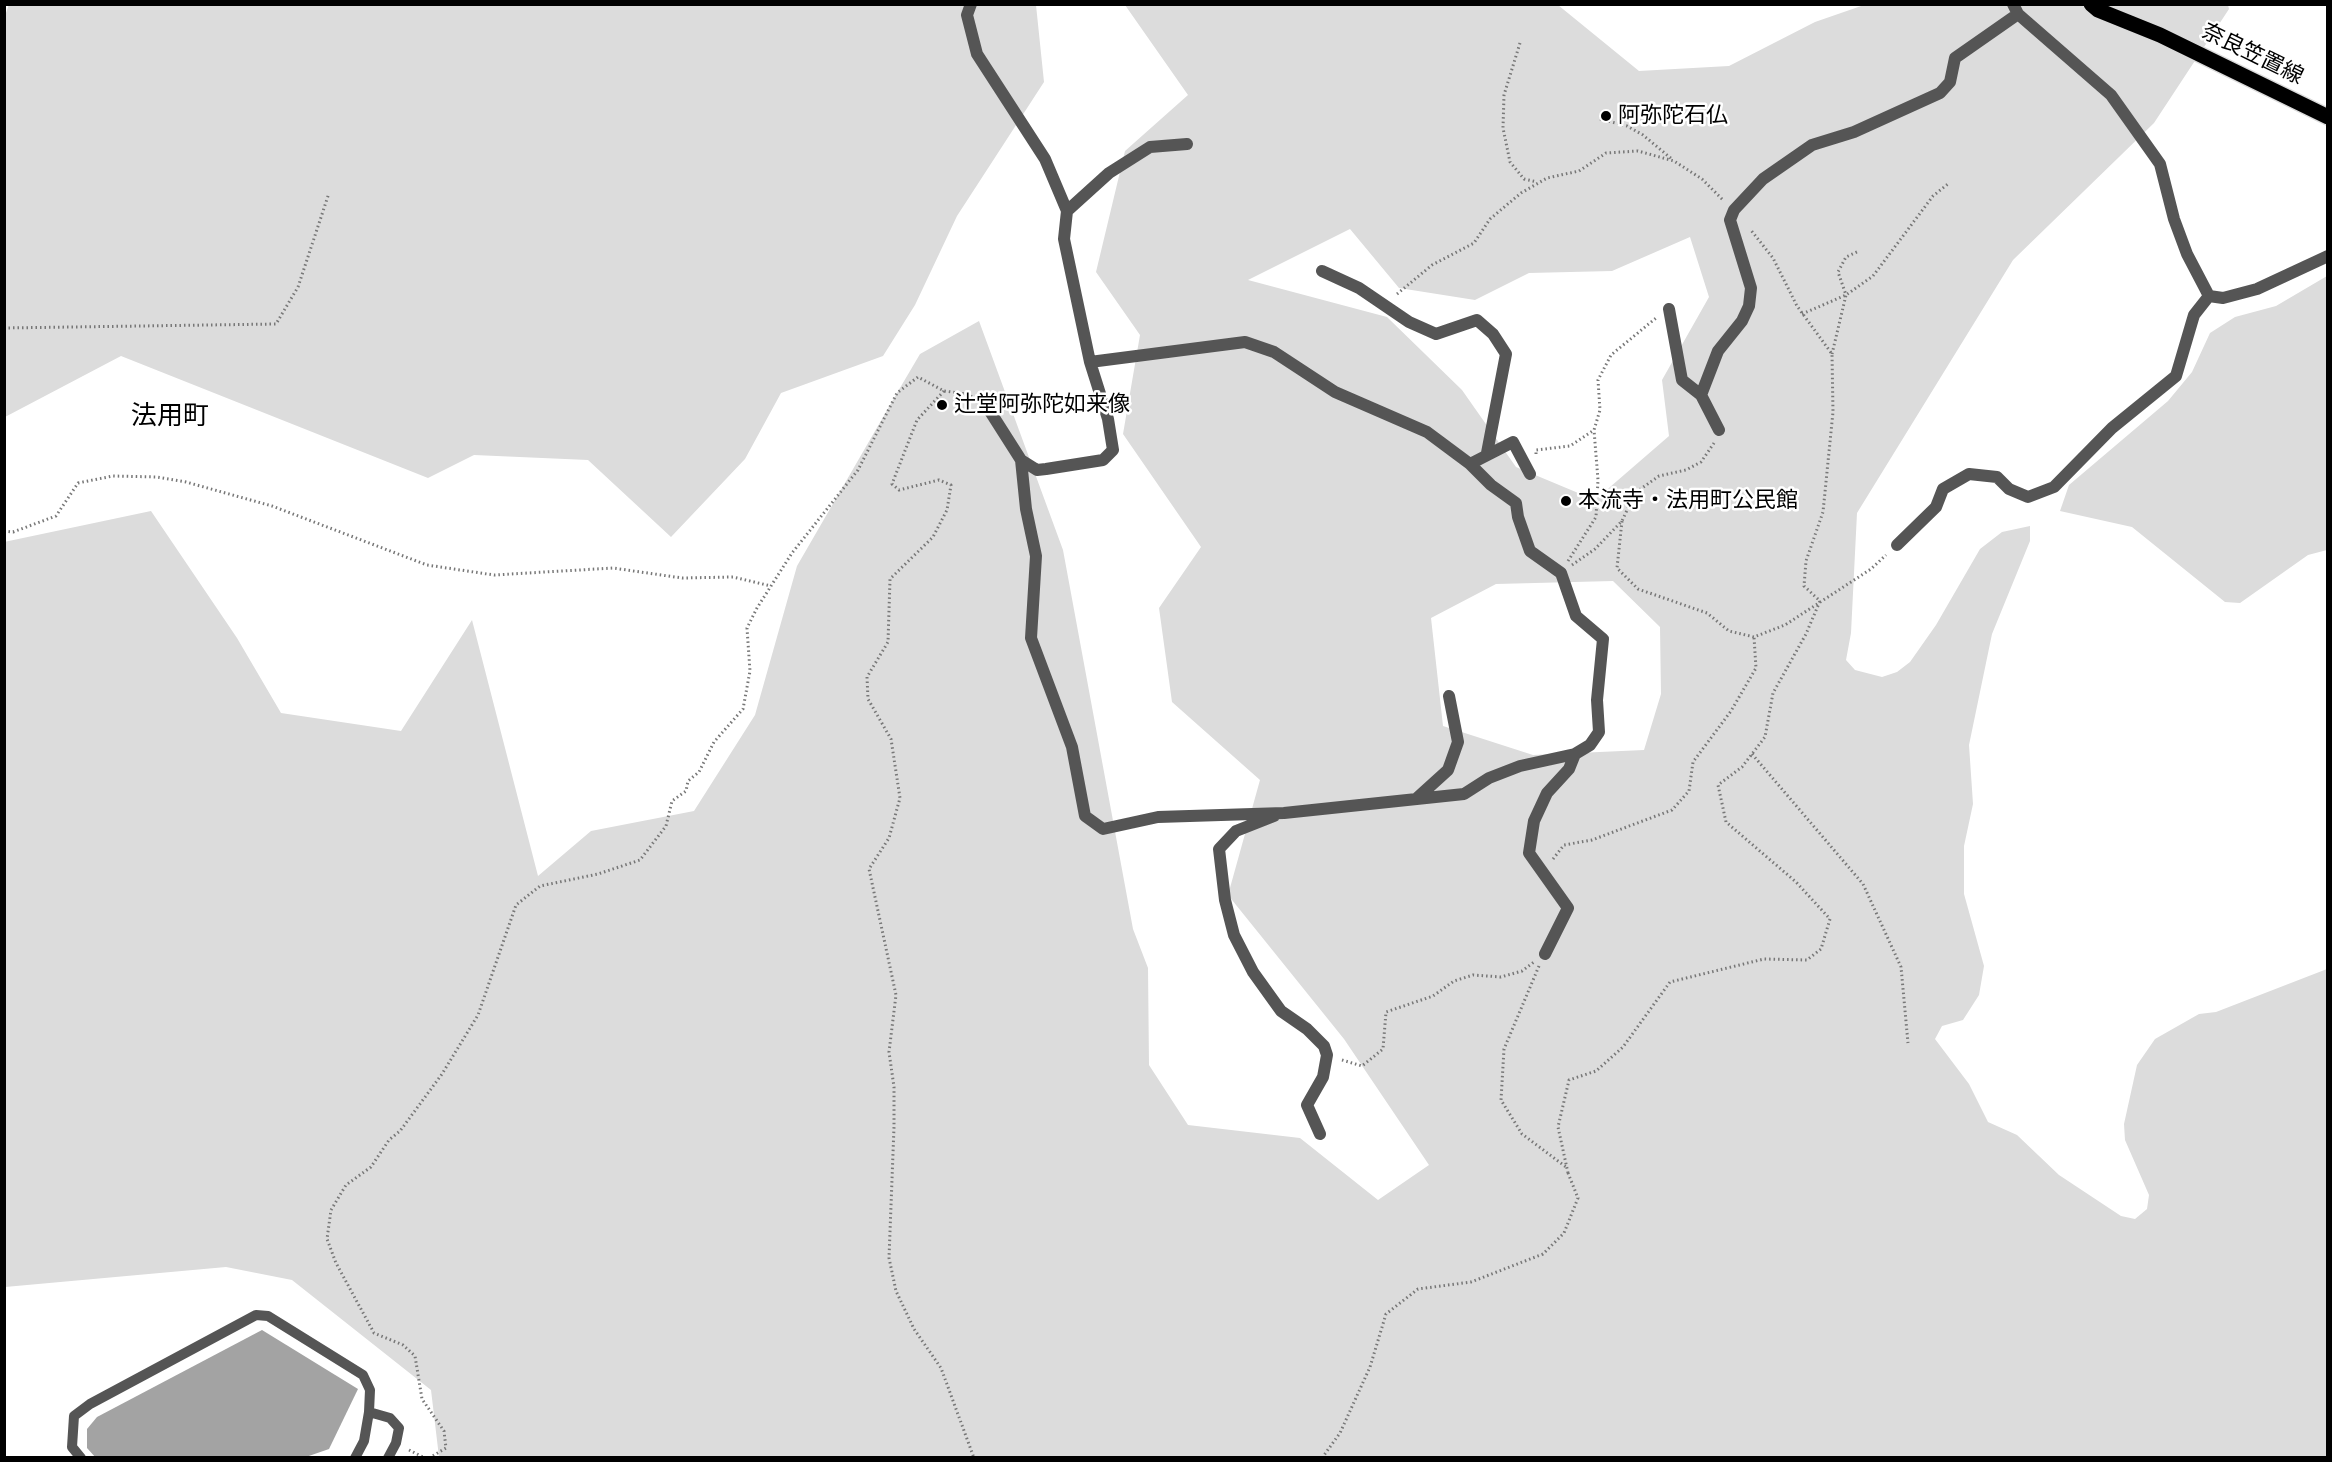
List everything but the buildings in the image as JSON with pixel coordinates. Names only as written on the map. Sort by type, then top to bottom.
[{"type":"main road","name":"奈良笠置線","points":[[2091,4],[2098,10],[2160,35],[2328,117]]},
{"type":"street","points":[[971,4],[967,15],[977,54],[1045,159],[1067,211],[1064,239],[1090,363],[1108,419],[1113,450],[1103,460],[1037,470],[1021,460],[986,405]]},
{"type":"street","points":[[1701,395],[1718,351],[1742,321],[1749,306],[1751,288],[1730,220],[1734,210],[1763,179],[1812,145],[1854,132],[1941,93],[1950,82],[1955,58],[2015,9],[2111,95],[2160,164],[2174,219],[2187,254],[2209,296]]},
{"type":"street","points":[[1067,211],[1109,174],[1150,147],[1187,144]]},
{"type":"street","points":[[2209,296],[2223,298],[2257,289],[2328,256]]},
{"type":"street","points":[[1322,271],[1359,288],[1409,322],[1436,334],[1476,320],[1492,334],[1506,354],[1487,453]]},
{"type":"street","points":[[1897,545],[1936,507],[1943,489],[1969,474],[1997,477],[2009,489],[2028,497],[2054,487],[2112,428],[2176,376],[2194,315],[2209,296]]},
{"type":"street","points":[[1669,309],[1682,380],[1701,395],[1719,430]]},
{"type":"street","points":[[1021,460],[1026,509],[1036,556],[1031,638],[1072,747],[1085,816],[1103,829],[1169,816],[1284,813],[1464,794],[1489,778],[1520,766],[1575,754],[1590,745],[1599,732],[1597,700],[1603,639],[1576,616],[1561,573],[1530,551],[1518,517],[1516,503],[1491,485],[1470,464],[1427,432],[1335,392],[1274,352],[1245,342],[1090,363]]},
{"type":"street","points":[[1470,464],[1487,453],[1513,442],[1530,474]]},
{"type":"street","points":[[1416,799],[1448,770],[1458,742],[1449,696]]},
{"type":"street","points":[[1545,954],[1568,908],[1529,853],[1534,821],[1547,794],[1569,769],[1575,754]]},
{"type":"street","points":[[1284,813],[1236,831],[1219,849],[1225,900],[1234,935],[1252,972],[1281,1011],[1307,1029],[1324,1046],[1327,1055],[1323,1077],[1307,1105],[1320,1134]]},
{"type":"lane","points":[[81,1458],[72,1446],[75,1416],[90,1404],[256,1315],[268,1316],[363,1375],[370,1390],[369,1412],[364,1441],[355,1458]]},
{"type":"lane","points":[[369,1412],[390,1418],[399,1428],[396,1443],[388,1458]]},
{"type":"path","points":[[1520,43],[1504,95],[1503,128],[1510,162],[1524,179],[1539,183]]},
{"type":"path","points":[[1600,119],[1627,126],[1643,135],[1674,161],[1702,179],[1734,210],[1773,258],[1802,314],[1832,354]]},
{"type":"path","points":[[1383,305],[1432,265],[1473,243],[1490,219],[1521,193],[1539,183],[1579,171],[1606,153],[1638,151],[1674,161]]},
{"type":"path","points":[[1802,314],[1846,296],[1872,276],[1934,196],[1949,183]]},
{"type":"path","points":[[4,328],[276,324],[298,288],[329,193]]},
{"type":"path","points":[[1820,601],[1804,586],[1806,561],[1823,512],[1833,412],[1832,354],[1846,296],[1838,273],[1846,257],[1859,251]]},
{"type":"path","points":[[1561,573],[1596,517],[1598,480],[1594,430],[1600,410],[1598,380],[1611,355],[1646,324],[1669,309]]},
{"type":"path","points":[[429,1458],[446,1448],[444,1431],[422,1399],[414,1356],[403,1345],[374,1333],[336,1263],[327,1239],[331,1210],[346,1185],[371,1167],[389,1140],[400,1131],[442,1074],[472,1025],[478,1015],[516,905],[540,886],[598,874],[639,860],[666,826],[672,801],[686,791],[688,781],[699,772],[714,742],[743,709],[750,670],[747,628],[792,553],[858,470],[897,393],[918,377],[944,391],[967,394],[986,405]]},
{"type":"path","points":[[944,391],[917,420],[892,484],[899,490],[939,480],[951,485],[947,510],[933,537],[891,579],[888,642],[867,677],[868,699],[891,739],[900,798],[888,838],[869,868],[896,995],[889,1052],[894,1087],[889,1258],[896,1291],[914,1329],[941,1368],[974,1458]]},
{"type":"path","points":[[1530,474],[1536,450],[1570,446],[1594,430]]},
{"type":"path","points":[[1719,430],[1712,448],[1701,462],[1686,470],[1659,476],[1635,493],[1622,521],[1617,568],[1638,589],[1707,613],[1729,631],[1754,637],[1785,625],[1871,569],[1897,545]]},
{"type":"path","points":[[4,531],[13,532],[56,516],[78,483],[113,476],[157,477],[186,482],[272,506],[426,565],[494,575],[613,568],[682,578],[733,577],[771,586]]},
{"type":"path","points":[[1561,573],[1595,549],[1622,521]]},
{"type":"path","points":[[1568,1173],[1558,1126],[1569,1080],[1596,1071],[1623,1047],[1670,982],[1764,959],[1807,960],[1821,949],[1830,919],[1796,882],[1726,822],[1718,785],[1742,767],[1765,737],[1773,693],[1806,634],[1820,601]]},
{"type":"path","points":[[1555,868],[1553,859],[1564,845],[1592,840],[1672,810],[1689,791],[1693,762],[1731,711],[1756,668],[1754,637]]},
{"type":"path","points":[[1752,754],[1863,884],[1901,967],[1908,1043]]},
{"type":"path","points":[[1327,1055],[1362,1066],[1383,1049],[1386,1012],[1433,996],[1454,981],[1473,975],[1501,977],[1522,971],[1545,954]]},
{"type":"path","points":[[1322,1458],[1340,1433],[1370,1368],[1386,1314],[1418,1289],[1471,1282],[1543,1254],[1564,1233],[1578,1198],[1565,1165],[1542,1151],[1522,1134],[1501,1100],[1503,1048],[1545,954]]},
{"type":"shaded area","points":[[9,4],[1036,5],[1044,82],[957,216],[915,305],[883,356],[781,393],[745,459],[671,537],[588,460],[474,455],[428,478],[121,356],[5,417],[4,19]]},
{"type":"shaded area","points":[[1125,5],[1558,5],[1639,71],[1729,66],[1815,22],[1864,5],[2228,5],[2229,9],[2154,123],[2013,260],[1857,513],[1851,633],[1846,660],[1855,670],[1882,677],[1897,672],[1910,662],[1936,625],[1980,549],[2002,532],[2030,526],[2030,541],[1992,634],[1969,745],[1973,804],[1964,846],[1964,894],[1984,966],[1979,995],[1963,1020],[1942,1026],[1935,1039],[1969,1084],[1988,1122],[2017,1135],[2059,1175],[2121,1216],[2135,1219],[2147,1209],[2149,1195],[2125,1140],[2124,1124],[2137,1065],[2155,1039],[2199,1014],[2216,1012],[2327,969],[2327,1457],[439,1457],[431,1390],[292,1280],[226,1267],[5,1287],[4,542],[151,511],[237,638],[281,713],[401,731],[472,620],[538,876],[591,831],[694,811],[755,715],[797,566],[897,393],[920,354],[979,321],[1063,550],[1133,929],[1148,968],[1149,1065],[1188,1125],[1300,1138],[1378,1200],[1429,1165],[1344,1039],[1228,895],[1260,780],[1172,702],[1159,608],[1201,547],[1123,434],[1140,335],[1096,272],[1125,151],[1188,95]],"holes":[[[1350,229],[1399,288],[1475,300],[1529,273],[1612,271],[1690,237],[1709,297],[1662,380],[1669,436],[1595,500],[1516,467],[1462,390],[1387,317],[1248,280]],[[1613,581],[1660,627],[1661,694],[1644,750],[1533,755],[1443,726],[1431,618],[1496,584]]]},
{"type":"shaded area","points":[[2327,276],[2327,550],[2308,555],[2240,603],[2225,602],[2132,527],[2060,511],[2069,485],[2168,401],[2192,372],[2210,333],[2235,317],[2276,306]]},
{"type":"shaded area","points":[[262,1330],[358,1389],[329,1449],[303,1458],[96,1458],[87,1448],[87,1429],[97,1417]]},
{"type":"place","name":"阿弥陀石仏","points":[[1606,116]]},
{"type":"place","name":"辻堂阿弥陀如来像","points":[[942,405]]},
{"type":"place","name":"本流寺・法用町公民館","points":[[1566,501]]},
{"type":"district","name":"法用町","points":[[170,417]]}]
